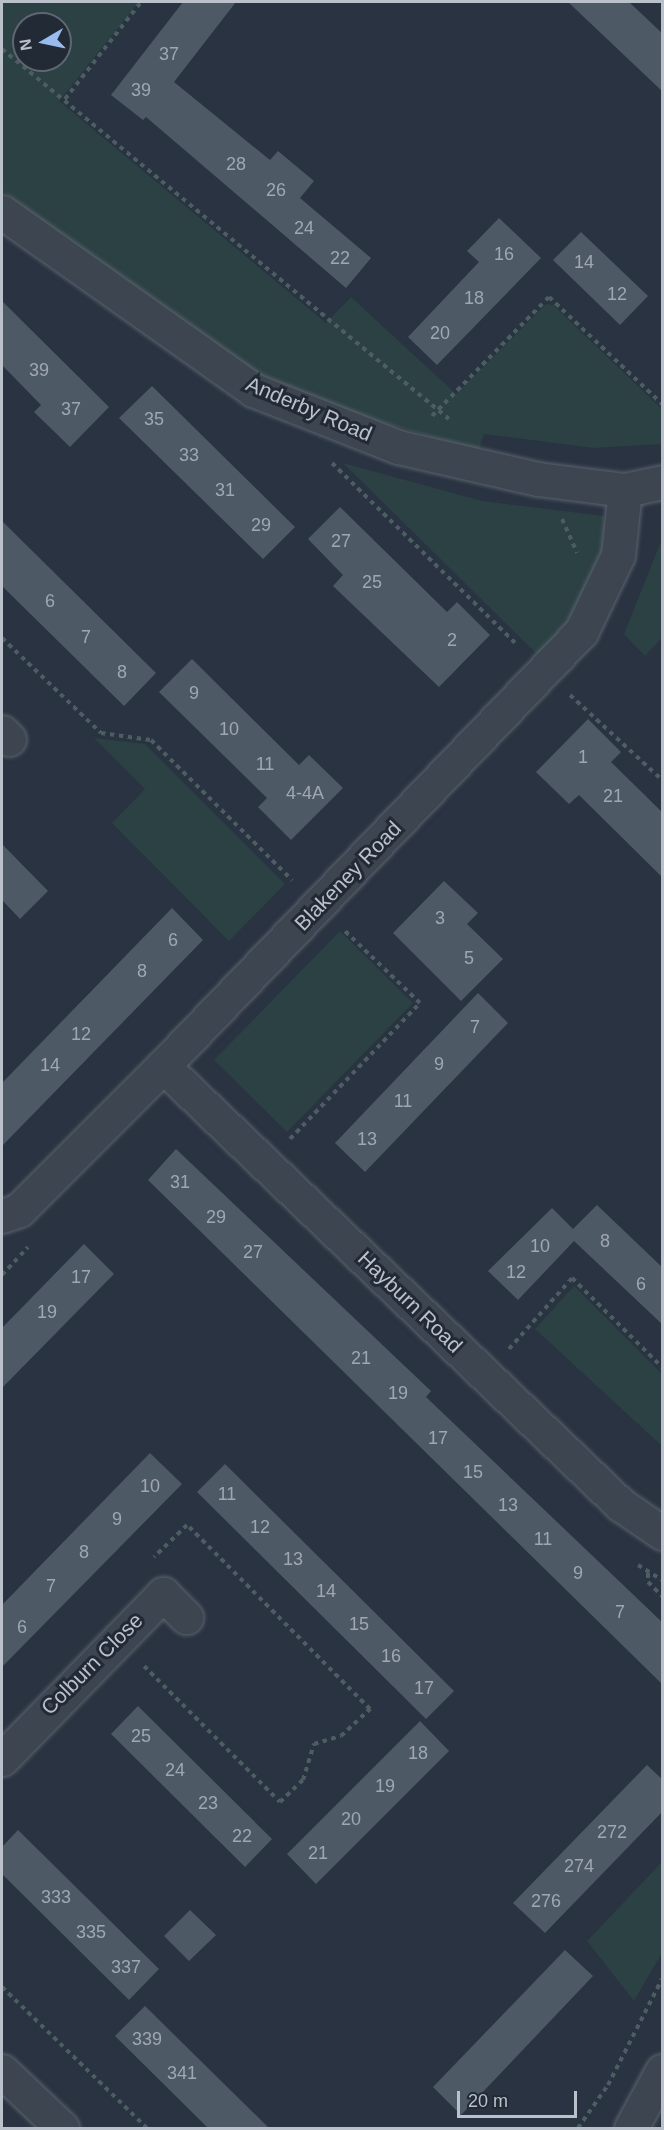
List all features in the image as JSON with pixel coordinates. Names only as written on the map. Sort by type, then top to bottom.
[{"type":"street","name":"Anderby Road","points":[[2,212],[253,390],[398,447],[538,479],[625,490],[663,482]]},
{"type":"street","name":"Blakeney Road","points":[[2,1216],[19,1210],[320,907],[581,632],[618,555],[625,490]]},
{"type":"street","name":"Hayburn Road","points":[[163,1065],[621,1505],[663,1533]]},
{"type":"street","name":"Colburn Close","points":[[2,1759],[163,1594],[186,1617]]},
{"type":"street","points":[[631,2128],[663,2071]]},
{"type":"street","points":[[2,2072],[62,2128]]},
{"type":"path","points":[[65,99],[141,2]]},
{"type":"path","points":[[2,49],[454,424]]},
{"type":"path","points":[[398,447],[438,410],[549,297],[663,404]]},
{"type":"path","points":[[326,457],[543,671],[663,780]]},
{"type":"path","points":[[2,638],[101,733],[151,740],[420,1003],[266,1164]]},
{"type":"path","points":[[2,648],[6,643]]},
{"type":"path","points":[[485,1375],[573,1278],[663,1368]]},
{"type":"path","points":[[138,1659],[279,1802],[303,1780],[314,1744],[341,1736],[370,1709],[187,1525],[149,1561]]},
{"type":"path","points":[[648,1573],[648,1582],[663,1596]]},
{"type":"path","points":[[578,2128],[608,2085],[663,1978]]},
{"type":"path","points":[[2,1987],[147,2128]]},
{"type":"green space","points":[[2,2],[139,2],[59,101],[326,323],[351,297],[456,394],[546,304],[553,305],[662,409],[662,444],[594,448],[484,434],[479,450],[324,406],[235,362],[2,191]]},
{"type":"green space","points":[[343,463],[482,501],[604,516],[606,542],[572,616],[538,655]]},
{"type":"green space","points":[[662,539],[662,638],[645,656],[624,634]]},
{"type":"green space","points":[[94,738],[145,744],[285,884],[229,941],[112,823],[145,789]]},
{"type":"green space","points":[[340,931],[413,1003],[287,1132],[214,1060]]},
{"type":"green space","points":[[574,1286],[662,1374],[662,1446],[535,1329]]},
{"type":"green space","points":[[662,1862],[662,1953],[634,2001],[587,1941]]},
{"type":"building","points":[[183,2],[236,2],[174,82],[270,160],[278,151],[314,181],[300,198],[371,258],[346,288],[146,117],[143,120],[111,95]]},
{"type":"building","points":[[568,2],[629,2],[663,34],[663,92]]},
{"type":"building","points":[[499,218],[541,258],[437,365],[408,337],[479,262],[467,251]]},
{"type":"building","points":[[581,232],[648,296],[620,325],[553,260]]},
{"type":"building","points":[[2,301],[109,407],[70,447],[34,412],[41,405],[2,365]]},
{"type":"building","points":[[152,386],[295,527],[263,559],[119,418]]},
{"type":"building","points":[[340,507],[447,612],[457,602],[490,635],[439,687],[333,586],[343,575],[308,539]]},
{"type":"building","points":[[2,521],[156,673],[124,706],[2,586]]},
{"type":"building","points":[[192,659],[299,765],[309,755],[343,788],[291,840],[258,807],[267,798],[159,692]]},
{"type":"building","points":[[588,719],[621,752],[611,762],[663,813],[663,878],[579,795],[569,804],[536,772]]},
{"type":"building","points":[[2,844],[48,891],[20,919],[2,900]]},
{"type":"building","points":[[444,881],[478,913],[467,924],[503,959],[461,1001],[393,933]]},
{"type":"building","points":[[172,908],[203,940],[2,1146],[2,1083]]},
{"type":"building","points":[[478,993],[508,1023],[365,1172],[335,1143]]},
{"type":"building","points":[[176,1149],[431,1391],[426,1397],[663,1623],[663,1685],[148,1180]]},
{"type":"building","points":[[597,1205],[663,1268],[663,1325],[574,1241],[518,1300],[488,1271],[552,1208],[573,1229]]},
{"type":"building","points":[[84,1244],[114,1274],[2,1388],[2,1328]]},
{"type":"building","points":[[150,1453],[182,1484],[2,1667],[2,1605]]},
{"type":"building","points":[[225,1464],[454,1691],[426,1719],[197,1492]]},
{"type":"building","points":[[138,1706],[272,1839],[245,1867],[111,1734]]},
{"type":"building","points":[[420,1721],[449,1751],[316,1884],[287,1854]]},
{"type":"building","points":[[647,1765],[663,1780],[663,1811],[545,1933],[513,1903]]},
{"type":"building","points":[[18,1830],[159,1969],[129,2000],[2,1874],[2,1847]]},
{"type":"building","points":[[190,1910],[216,1935],[189,1961],[164,1936]]},
{"type":"building","points":[[565,1950],[593,1976],[461,2115],[433,2087]]},
{"type":"building","points":[[145,2006],[269,2128],[208,2128],[115,2036]]}]
